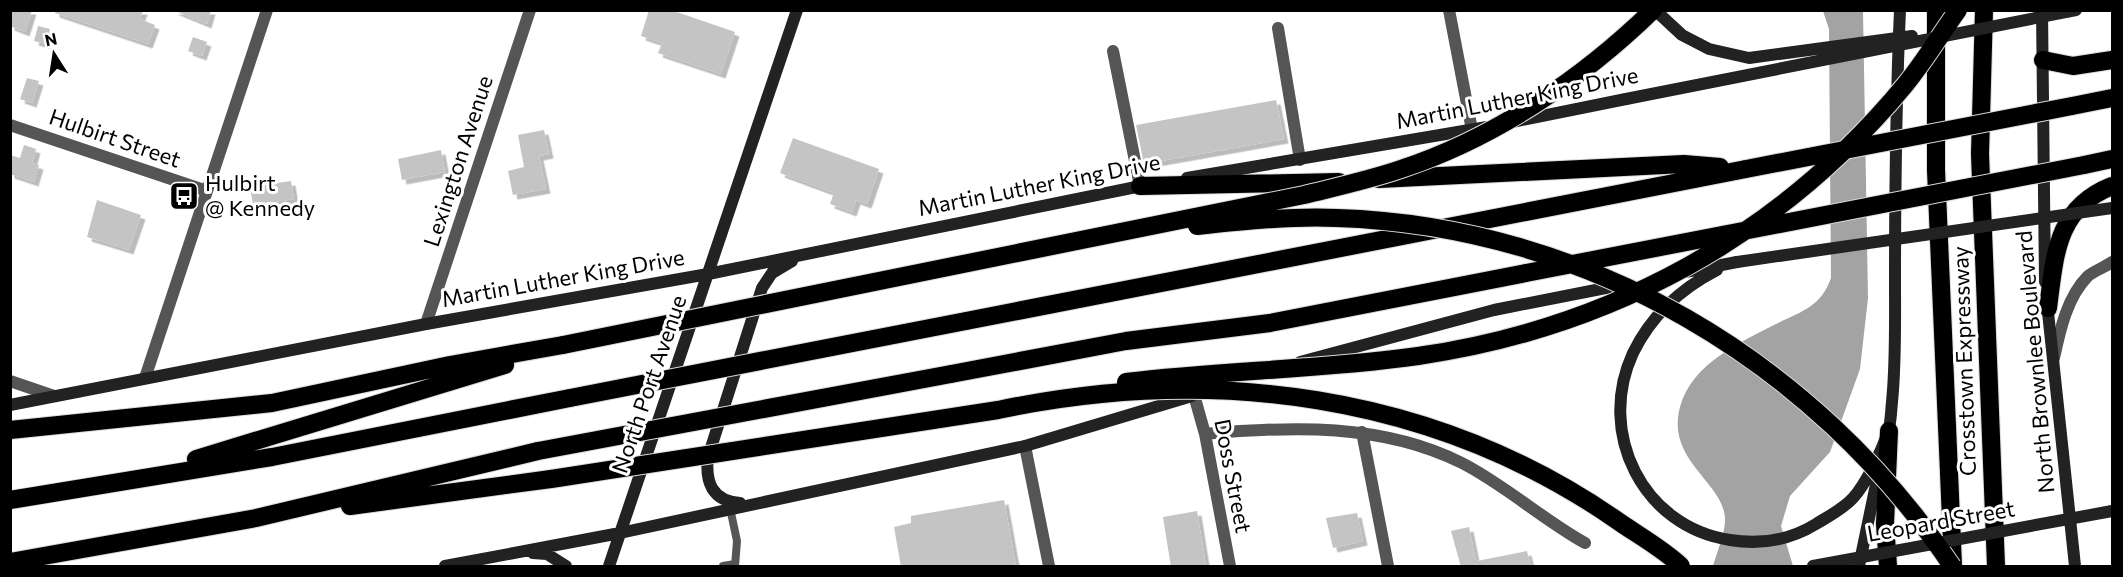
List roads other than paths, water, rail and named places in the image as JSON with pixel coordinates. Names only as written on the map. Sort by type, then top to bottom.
[{"type":"highway","points":[[10,430],[272,403],[450,365],[563,345],[1304,195],[1401,169],[1479,136],[1567,84],[1654,10]]},
{"type":"highway","name":"Crosstown Expressway","points":[[1936,10],[1936,170],[1953,567]]},
{"type":"highway","points":[[10,562],[256,518],[551,479],[998,410],[1122,382],[1188,374],[1416,356],[1481,345],[1541,330],[1618,302],[1705,258],[1794,196],[1864,131],[1906,84],[1958,10]]},
{"type":"highway","name":"Crosstown Expressway","points":[[1984,10],[1980,154],[1996,567]]},
{"type":"highway","points":[[2043,60],[2073,66],[2112,60]]},
{"type":"highway","points":[[10,500],[295,452],[1657,184],[2112,98]]},
{"type":"highway","points":[[256,518],[538,451],[1126,341],[1270,323],[1885,206],[2112,159]]},
{"type":"highway","points":[[1140,186],[1300,184],[1684,164],[1746,168]]},
{"type":"highway","points":[[2048,308],[2055,254],[2067,220],[2092,194],[2112,186]]},
{"type":"highway","points":[[1097,238],[1262,220],[1337,218],[1393,222],[1464,233],[1517,245],[1586,269],[1660,303],[1757,362],[1790,386],[1875,466],[1922,522],[1953,567]]},
{"type":"highway","points":[[128,480],[477,375],[563,345]]},
{"type":"highway","points":[[1053,398],[1187,388],[1250,390],[1326,400],[1411,421],[1486,448],[1541,473],[1584,498],[1681,567]]},
{"type":"highway","points":[[1888,567],[1885,524],[1889,431]]},
{"type":"main road","name":"North Port Avenue","points":[[609,567],[797,10]]},
{"type":"main road","points":[[1654,10],[1682,35],[1709,49],[1749,58],[1885,38],[1976,30]]},
{"type":"main road","points":[[1859,567],[1889,431],[1895,370],[1895,117],[1900,10]]},
{"type":"main road","name":"North Brownlee Boulevard","points":[[2042,10],[2045,273],[2075,567]]},
{"type":"main road","name":"Martin Luther King Drive","points":[[10,405],[426,324],[708,274],[1140,186],[1472,130],[2076,10]]},
{"type":"main road","points":[[445,567],[620,533],[1025,446],[1311,358],[1494,310],[1737,262],[2112,208]]},
{"type":"main road","points":[[751,504],[721,499],[710,487],[706,475],[708,457],[762,288],[772,273],[816,252]]},
{"type":"main road","points":[[1737,262],[1699,279],[1682,291],[1654,319],[1625,373],[1620,398],[1622,440],[1634,474],[1642,488],[1672,518],[1694,530],[1716,538],[1748,543],[1780,540],[1801,533],[1841,509],[1854,498],[1889,431]]},
{"type":"main road","name":"Leopard Street","points":[[1814,567],[2112,511]]},
{"type":"main road","points":[[523,551],[547,554],[566,567]]},
{"type":"street","points":[[145,378],[267,10]]},
{"type":"street","name":"Lexington Avenue","points":[[426,324],[530,10]]},
{"type":"street","points":[[1449,10],[1472,130]]},
{"type":"street","points":[[1278,28],[1300,160]]},
{"type":"street","points":[[1113,51],[1140,186]]},
{"type":"street","name":"Hulbirt Street","points":[[10,125],[207,191]]},
{"type":"street","points":[[2053,362],[2061,324],[2072,301],[2088,276],[2112,262]]},
{"type":"street","points":[[10,381],[54,396]]},
{"type":"street","name":"Doss Street","points":[[1194,395],[1205,434],[1230,567]]},
{"type":"street","points":[[1205,434],[1276,429],[1362,432],[1427,448],[1461,463],[1490,480],[1548,522],[1585,543]]},
{"type":"street","points":[[1362,432],[1388,567]]},
{"type":"street","points":[[1025,446],[1049,567]]},
{"type":"lane","points":[[723,567],[735,565],[737,541],[730,508]]},
{"type":"place","name":"Hulbirt @ Kennedy","points":[[184,196]]}]
